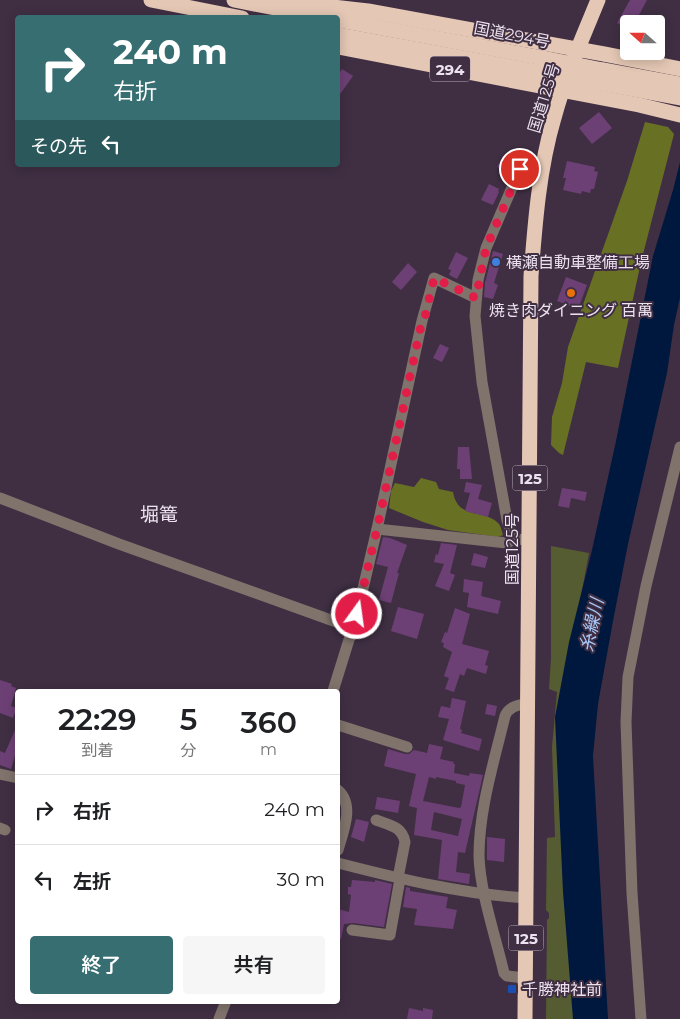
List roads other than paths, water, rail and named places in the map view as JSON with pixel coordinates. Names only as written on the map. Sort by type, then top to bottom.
[{"type":"highway","points":[[151,0],[227,15]]},
{"type":"highway","points":[[234,0],[312,15]]},
{"type":"highway","points":[[272,0],[368,11],[680,69]]},
{"type":"highway","name":"国道125号","points":[[525,1019],[528,703],[521,540],[536,214],[542,171],[562,91],[598,0]]},
{"type":"highway","points":[[186,7],[212,15]]},
{"type":"highway","name":"国道294号","points":[[340,20],[541,65]]},
{"type":"highway","name":"国道294号","points":[[340,35],[541,65],[601,76],[680,84]]},
{"type":"highway","name":"294","points":[[340,47],[680,115]]},
{"type":"highway","name":"国道294号","points":[[601,76],[680,98]]},
{"type":"street","points":[[377,529],[507,543],[521,540],[507,520],[482,382],[475,324],[476,298],[486,248],[520,169],[542,171]]},
{"type":"street","points":[[334,689],[353,628],[377,529],[422,321],[425,317],[434,278],[476,298]]},
{"type":"street","points":[[641,1019],[631,884],[626,722],[628,676],[646,586],[680,447]]},
{"type":"street","points":[[0,498],[119,544],[353,628]]},
{"type":"street","points":[[525,978],[507,976],[504,973],[485,894],[479,858],[481,828],[488,790],[506,712],[516,705],[528,703]]},
{"type":"street","points":[[340,726],[407,747]]},
{"type":"street","points":[[0,774],[15,777]]},
{"type":"street","points":[[340,793],[344,799],[346,818],[340,842]]},
{"type":"street","points":[[352,930],[390,935],[405,842],[397,827],[376,820]]},
{"type":"street","points":[[340,863],[399,878],[485,894],[526,898]]},
{"type":"street","points":[[219,1019],[225,1004]]},
{"type":"water","name":"糸繰川","points":[[680,162],[680,298],[667,373],[628,544],[613,621],[598,704],[593,756],[608,1019],[573,1019],[563,892],[555,717],[569,642],[616,441],[653,256]]},
{"type":"place","name":"横瀬自動車整備工場","points":[[496,262]]},
{"type":"place","name":"焼き肉ダイニング 百萬","points":[[571,293]]},
{"type":"place","name":"千勝神社前","points":[[512,989]]},
{"type":"district","name":"堀篭","points":[[159,514]]}]
